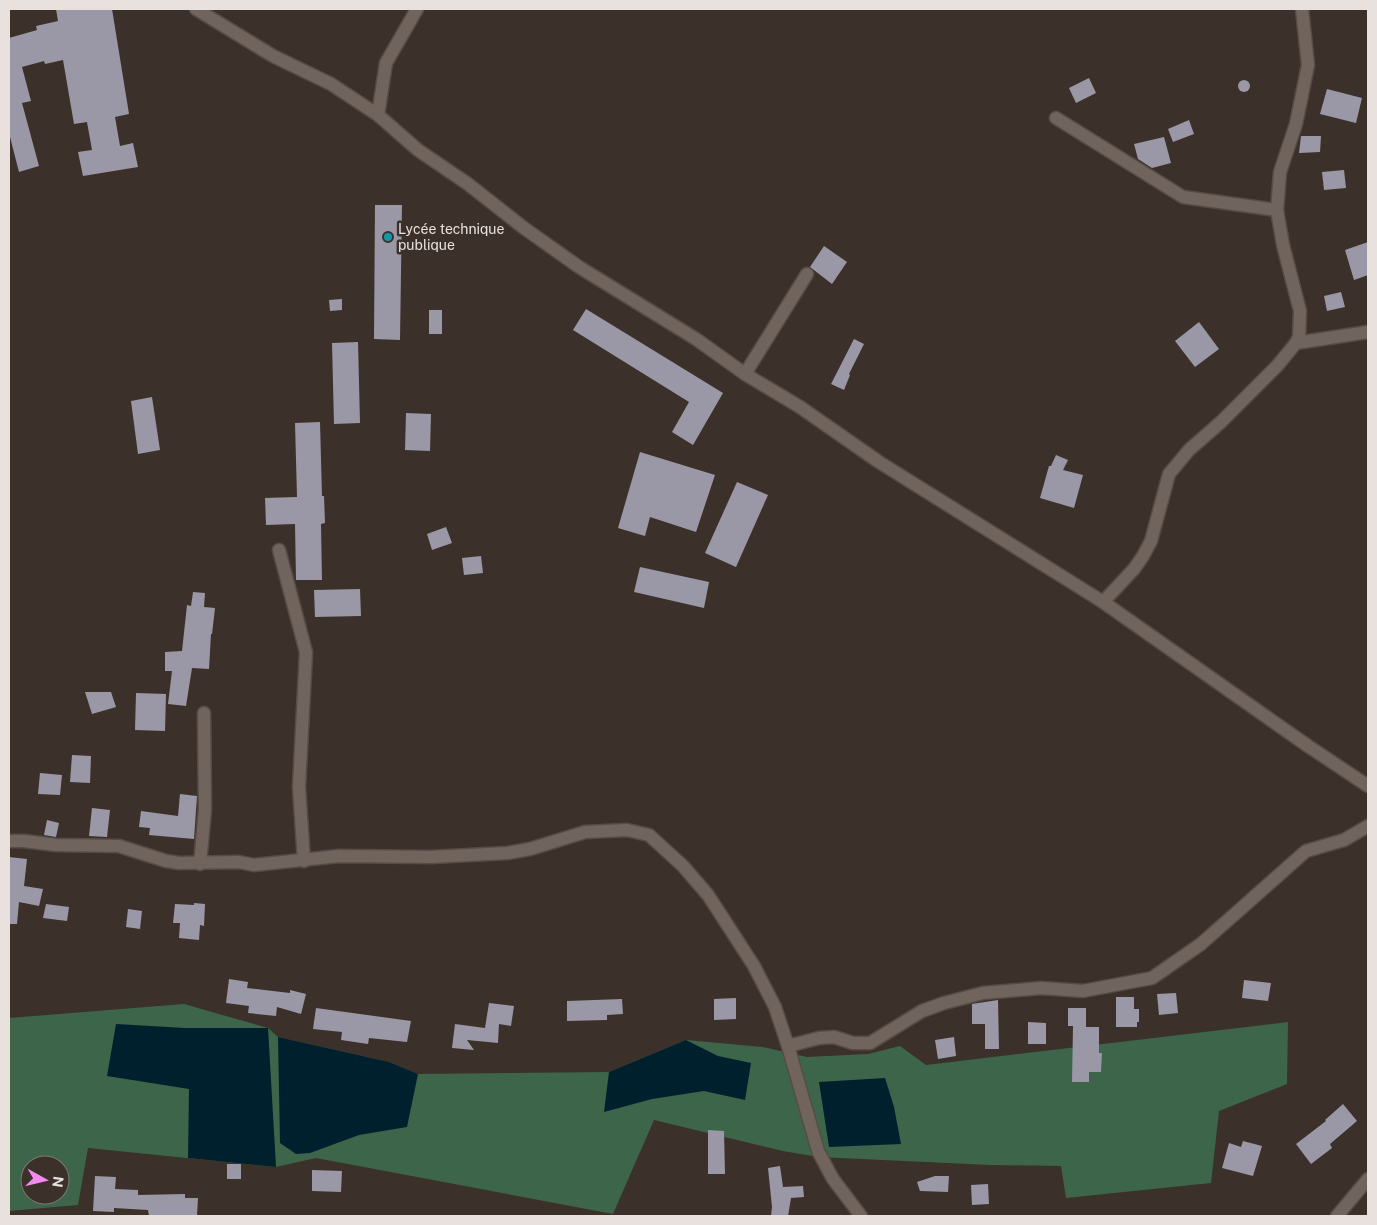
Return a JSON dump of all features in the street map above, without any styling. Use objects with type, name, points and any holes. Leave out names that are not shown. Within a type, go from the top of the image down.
[{"type":"street","points":[[196,9],[273,56],[331,84],[378,115],[418,150],[468,184],[524,228],[579,267],[696,339],[745,374],[800,407],[878,462],[1103,602],[1368,786]]},
{"type":"street","points":[[378,115],[386,63],[417,9]]},
{"type":"street","points":[[1103,602],[1134,569],[1143,556],[1151,540],[1167,480],[1175,466],[1189,450],[1253,391],[1296,343],[1300,330],[1300,311],[1285,254],[1277,210],[1280,172],[1296,124],[1308,65],[1302,9]]},
{"type":"street","points":[[1056,118],[1183,197],[1277,210]]},
{"type":"street","points":[[745,374],[807,274]]},
{"type":"street","points":[[1296,343],[1368,332]]},
{"type":"street","points":[[279,550],[306,652],[299,787],[304,861]]},
{"type":"street","points":[[200,864],[205,809],[204,713]]},
{"type":"street","points":[[788,1046],[819,1038],[834,1037],[853,1043],[870,1043],[922,1011],[983,993],[1042,988],[1083,991],[1152,978],[1201,944],[1306,851],[1344,840],[1368,826]]},
{"type":"street","points":[[9,841],[56,845],[119,846],[166,862],[200,864],[240,862],[254,864],[304,861],[339,856],[431,857],[507,853],[530,849],[585,832],[627,830],[649,835],[683,866],[708,895],[754,966],[775,1008],[788,1046],[818,1151],[832,1179],[861,1216]]},
{"type":"street","points":[[1337,1216],[1368,1178]]},
{"type":"green space","points":[[184,1004],[268,1028],[278,1037],[389,1062],[418,1074],[609,1072],[686,1040],[763,1047],[807,1057],[868,1054],[900,1046],[926,1065],[1288,1022],[1287,1084],[1219,1111],[1211,1183],[1066,1198],[1061,1166],[990,1165],[818,1157],[783,1151],[654,1120],[613,1214],[316,1158],[276,1167],[88,1148],[78,1205],[9,1211],[9,1018]]},
{"type":"water","points":[[116,1024],[185,1028],[268,1028],[276,1167],[188,1158],[189,1089],[107,1076]]},
{"type":"water","points":[[278,1037],[389,1062],[418,1074],[407,1127],[359,1135],[310,1153],[296,1154],[280,1143]]},
{"type":"water","points":[[686,1040],[718,1056],[751,1063],[745,1100],[704,1091],[652,1099],[604,1112],[609,1072]]},
{"type":"water","points":[[885,1078],[894,1107],[901,1144],[829,1147],[819,1082]]},
{"type":"building","points":[[56,9],[112,9],[129,114],[115,117],[120,146],[133,143],[138,167],[83,176],[78,152],[92,150],[87,122],[74,124],[63,60],[45,64],[44,61],[22,67],[31,101],[22,103],[39,166],[19,172],[9,133],[9,38],[37,30],[36,26],[58,21]]},
{"type":"building","points":[[1089,78],[1096,93],[1076,103],[1069,88]]},
{"type":"building","points":[[1242,80],[1246,80],[1250,86],[1246,92],[1242,92],[1238,88],[1238,84]]},
{"type":"building","points":[[1327,89],[1362,98],[1356,123],[1320,114]]},
{"type":"building","points":[[1189,120],[1194,134],[1173,142],[1168,129]]},
{"type":"building","points":[[1301,136],[1321,136],[1320,152],[1299,153]]},
{"type":"building","points":[[1164,137],[1171,163],[1152,168],[1138,159],[1134,144]]},
{"type":"building","points":[[1344,170],[1346,188],[1324,190],[1322,172]]},
{"type":"building","points":[[375,205],[402,205],[400,340],[374,339]]},
{"type":"building","points":[[1368,242],[1368,275],[1354,280],[1345,250]]},
{"type":"building","points":[[824,246],[847,262],[832,284],[810,267]]},
{"type":"building","points":[[1341,292],[1345,307],[1327,311],[1324,296]]},
{"type":"building","points":[[342,299],[342,310],[330,311],[329,300]]},
{"type":"building","points":[[586,309],[723,393],[693,445],[672,432],[689,402],[573,330]]},
{"type":"building","points":[[429,310],[442,310],[442,334],[429,334]]},
{"type":"building","points":[[1199,322],[1219,349],[1195,367],[1175,341]]},
{"type":"building","points":[[854,339],[864,344],[849,374],[844,390],[831,384]]},
{"type":"building","points":[[358,342],[360,423],[334,424],[332,343]]},
{"type":"building","points":[[152,397],[160,450],[138,454],[131,401]]},
{"type":"building","points":[[406,413],[431,414],[430,451],[405,450]]},
{"type":"building","points":[[320,422],[322,496],[324,496],[325,523],[321,524],[322,580],[296,580],[295,524],[266,525],[265,498],[297,497],[295,423]]},
{"type":"building","points":[[640,452],[715,475],[696,532],[650,517],[645,536],[618,528]]},
{"type":"building","points":[[1056,455],[1068,460],[1063,470],[1083,475],[1074,508],[1040,498],[1049,466],[1051,466]]},
{"type":"building","points":[[737,482],[768,495],[736,567],[705,553]]},
{"type":"building","points":[[446,527],[452,543],[432,550],[427,534]]},
{"type":"building","points":[[481,556],[483,573],[464,575],[462,558]]},
{"type":"building","points":[[640,567],[709,582],[704,608],[634,592]]},
{"type":"building","points":[[360,589],[361,616],[315,617],[314,590]]},
{"type":"building","points":[[193,592],[205,593],[204,607],[215,608],[209,669],[192,668],[186,706],[168,704],[172,671],[165,671],[165,652],[182,651],[187,605],[191,606]]},
{"type":"building","points":[[85,692],[111,692],[116,707],[92,714]]},
{"type":"building","points":[[136,693],[166,694],[165,731],[135,730]]},
{"type":"building","points":[[72,755],[91,756],[90,783],[70,782]]},
{"type":"building","points":[[40,773],[62,775],[60,795],[38,794]]},
{"type":"building","points":[[180,794],[197,796],[194,839],[149,835],[150,828],[139,827],[141,811],[178,816]]},
{"type":"building","points":[[92,808],[110,810],[107,837],[89,836]]},
{"type":"building","points":[[47,820],[59,823],[56,837],[44,835]]},
{"type":"building","points":[[9,857],[27,859],[24,886],[43,889],[39,906],[19,902],[17,924],[9,924]]},
{"type":"building","points":[[194,903],[205,904],[204,926],[200,925],[199,940],[179,938],[180,923],[173,923],[175,904],[194,905]]},
{"type":"building","points":[[46,904],[69,907],[67,921],[43,918]]},
{"type":"building","points":[[128,909],[142,911],[140,929],[126,927]]},
{"type":"building","points":[[229,979],[248,982],[247,988],[290,993],[290,990],[306,994],[301,1014],[277,1007],[276,1016],[248,1013],[249,1006],[226,1003]]},
{"type":"building","points":[[1244,980],[1271,983],[1268,1001],[1242,998]]},
{"type":"building","points":[[1176,993],[1178,1013],[1159,1015],[1157,994]]},
{"type":"building","points":[[1116,997],[1134,997],[1134,1009],[1139,1009],[1137,1027],[1116,1027]]},
{"type":"building","points":[[736,998],[736,1019],[714,1020],[714,999]]},
{"type":"building","points":[[622,999],[623,1014],[607,1015],[607,1020],[567,1021],[567,1001]]},
{"type":"building","points":[[998,1000],[999,1049],[985,1049],[985,1024],[972,1024],[972,1004]]},
{"type":"building","points":[[489,1003],[514,1006],[511,1026],[499,1024],[498,1043],[467,1040],[474,1050],[452,1048],[455,1024],[485,1028]]},
{"type":"building","points":[[316,1008],[411,1021],[407,1042],[369,1038],[368,1044],[341,1040],[342,1032],[313,1029]]},
{"type":"building","points":[[1068,1008],[1086,1008],[1086,1027],[1099,1027],[1099,1053],[1102,1053],[1101,1072],[1089,1072],[1089,1082],[1072,1082],[1073,1026],[1068,1026]]},
{"type":"building","points":[[1028,1022],[1046,1023],[1046,1044],[1028,1044]]},
{"type":"building","points":[[954,1037],[956,1056],[938,1059],[935,1040]]},
{"type":"building","points":[[1343,1104],[1357,1121],[1330,1144],[1332,1148],[1311,1164],[1296,1144],[1326,1121]]},
{"type":"building","points":[[708,1130],[724,1131],[725,1174],[708,1174]]},
{"type":"building","points":[[1243,1141],[1262,1146],[1253,1176],[1222,1168],[1229,1143],[1241,1147]]},
{"type":"building","points":[[227,1164],[241,1164],[241,1179],[227,1179]]},
{"type":"building","points":[[780,1166],[783,1187],[803,1186],[804,1197],[791,1198],[788,1216],[771,1216],[772,1207],[768,1168]]},
{"type":"building","points":[[312,1170],[342,1171],[341,1192],[312,1191]]},
{"type":"building","points":[[95,1176],[116,1177],[115,1189],[138,1190],[138,1195],[185,1194],[185,1198],[198,1198],[197,1216],[149,1216],[148,1210],[114,1208],[114,1212],[93,1211]]},
{"type":"building","points":[[935,1176],[949,1176],[948,1192],[920,1191],[917,1182]]},
{"type":"building","points":[[988,1184],[989,1204],[972,1205],[971,1185]]},
{"type":"place","name":"Lycée technique publique","points":[[388,237]]}]
